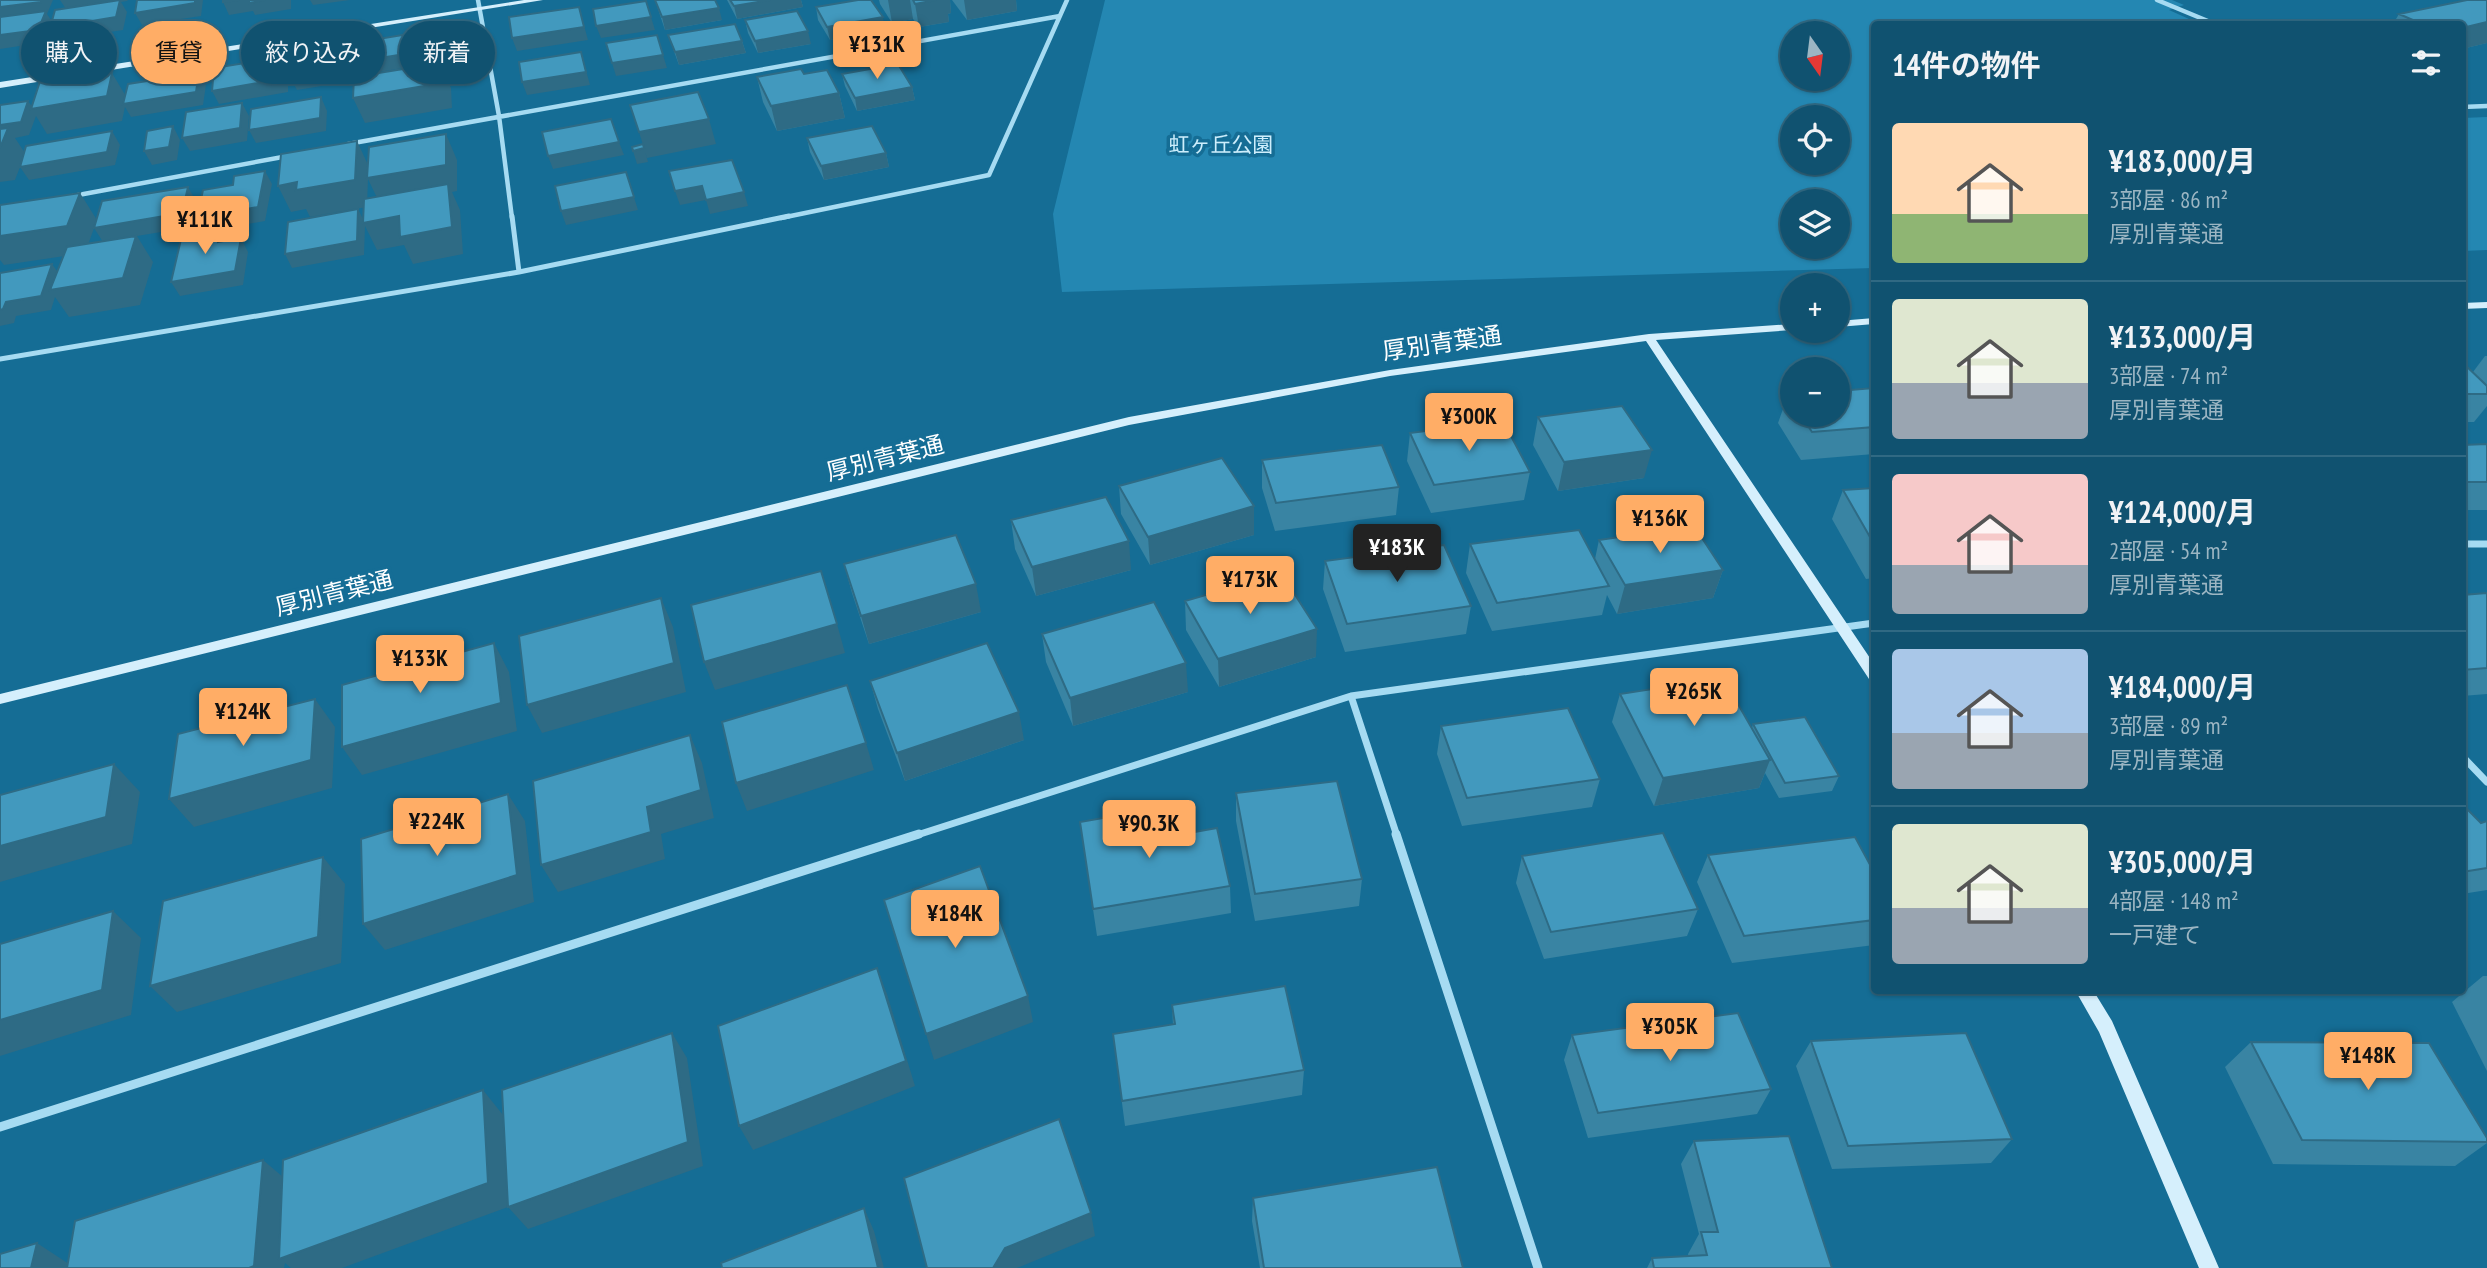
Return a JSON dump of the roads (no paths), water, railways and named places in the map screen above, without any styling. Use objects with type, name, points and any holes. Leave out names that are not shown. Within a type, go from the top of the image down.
[{"type":"street","points":[[0,85],[478,5],[539,0]]},
{"type":"street","points":[[0,359],[519,272],[989,175],[1068,0]]},
{"type":"street","points":[[2157,0],[2208,21]]},
{"type":"street","points":[[478,5],[499,116],[519,272]]},
{"type":"street","points":[[337,146],[1060,16]]},
{"type":"street","points":[[2466,107],[2487,106]]},
{"type":"street","points":[[67,197],[297,154]]},
{"type":"street","points":[[2466,306],[2487,306]]},
{"type":"street","points":[[1850,323],[1871,321]]},
{"type":"street","name":"厚別青葉通","points":[[0,699],[1129,421],[1390,373],[1649,337],[1780,328]]},
{"type":"street","points":[[1649,337],[1871,670]]},
{"type":"street","points":[[2466,544],[2487,544]]},
{"type":"street","points":[[0,1127],[1350,696],[1871,623]]},
{"type":"street","points":[[1350,696],[1538,1268]]},
{"type":"street","points":[[2466,760],[2487,782]]},
{"type":"street","points":[[2085,994],[2106,1027],[2210,1268]]},
{"type":"park label","name":"虹ヶ丘公園","points":[[1221,144]]}]
